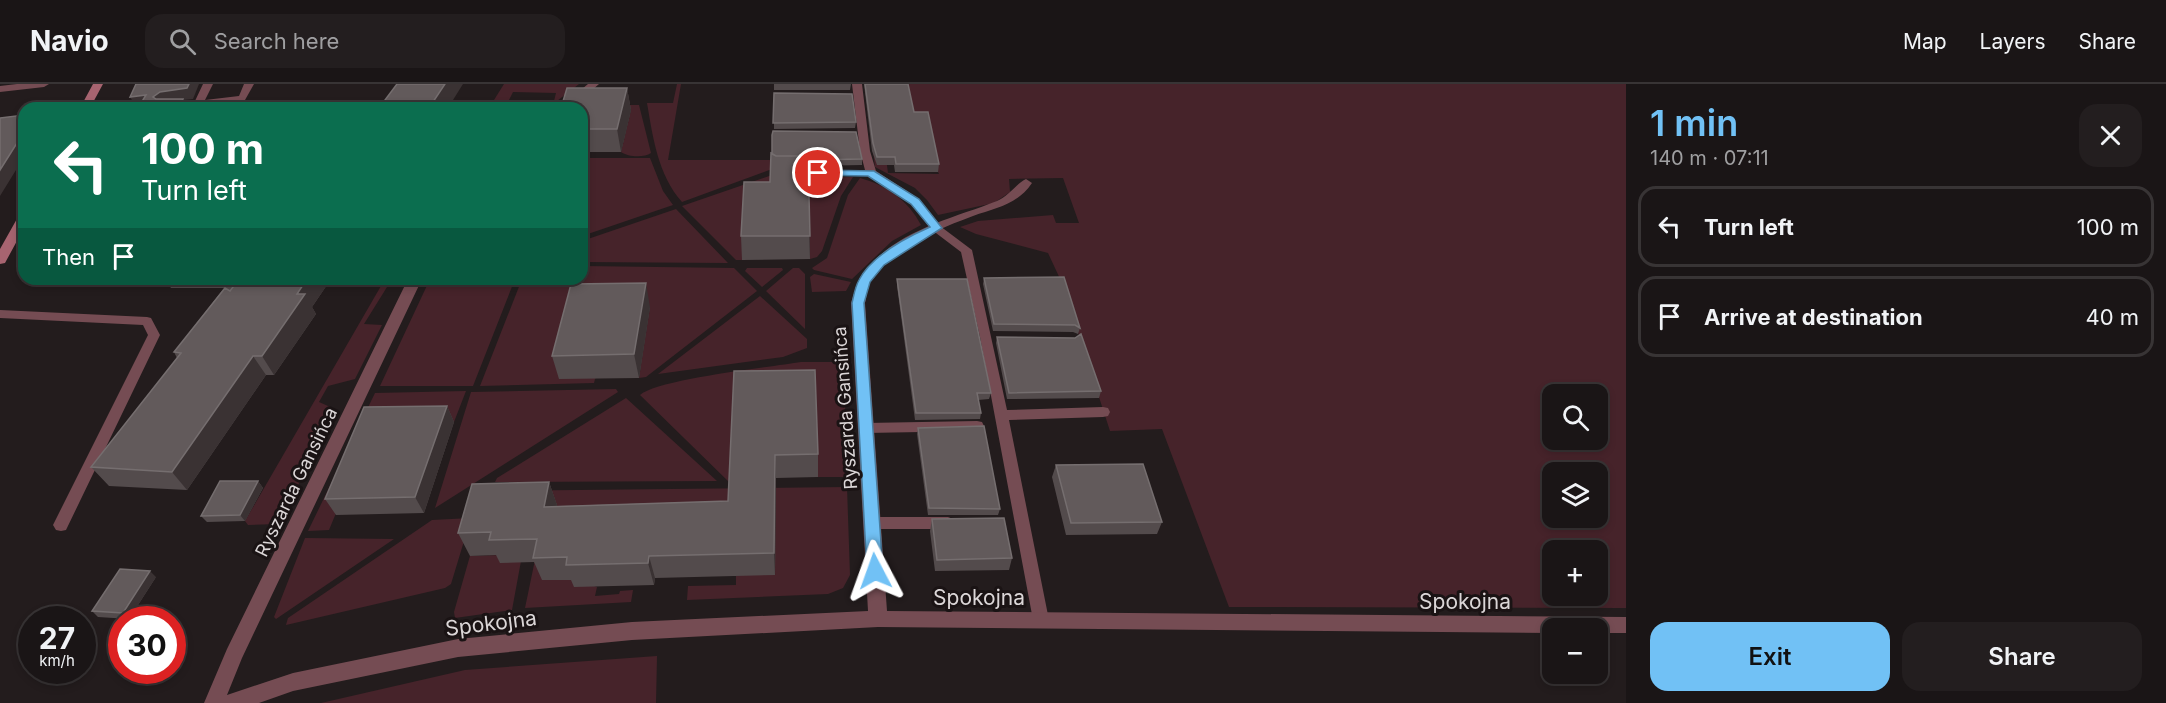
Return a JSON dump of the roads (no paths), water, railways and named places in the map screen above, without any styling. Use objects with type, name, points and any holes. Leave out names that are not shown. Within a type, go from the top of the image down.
[{"type":"main road","points":[[88,102],[98,84]]},
{"type":"main road","points":[[0,260],[18,228]]},
{"type":"street","points":[[0,89],[44,84]]},
{"type":"street","points":[[572,102],[594,84]]},
{"type":"street","name":"Ryszarda Gansińca","points":[[878,619],[858,303],[864,281],[880,262],[917,237],[969,213],[1012,199],[1022,191],[1026,183]]},
{"type":"street","name":"Ryszarda Gansińca","points":[[214,703],[234,655],[412,285]]},
{"type":"street","name":"Spokojna","points":[[231,703],[293,682],[458,648],[632,631],[878,619],[1626,625]]},
{"type":"lane","points":[[200,102],[208,84]]},
{"type":"lane","points":[[213,102],[242,98],[249,84]]},
{"type":"lane","points":[[846,95],[858,89],[857,133],[871,173]]},
{"type":"lane","points":[[777,174],[871,173],[915,201],[936,228],[966,250],[991,337],[1001,415],[1041,620]]},
{"type":"lane","points":[[0,314],[147,321],[153,330],[154,335],[61,525]]},
{"type":"lane","points":[[1001,415],[1103,412]]},
{"type":"lane","points":[[866,428],[977,426]]},
{"type":"lane","points":[[872,523],[963,523]]}]
